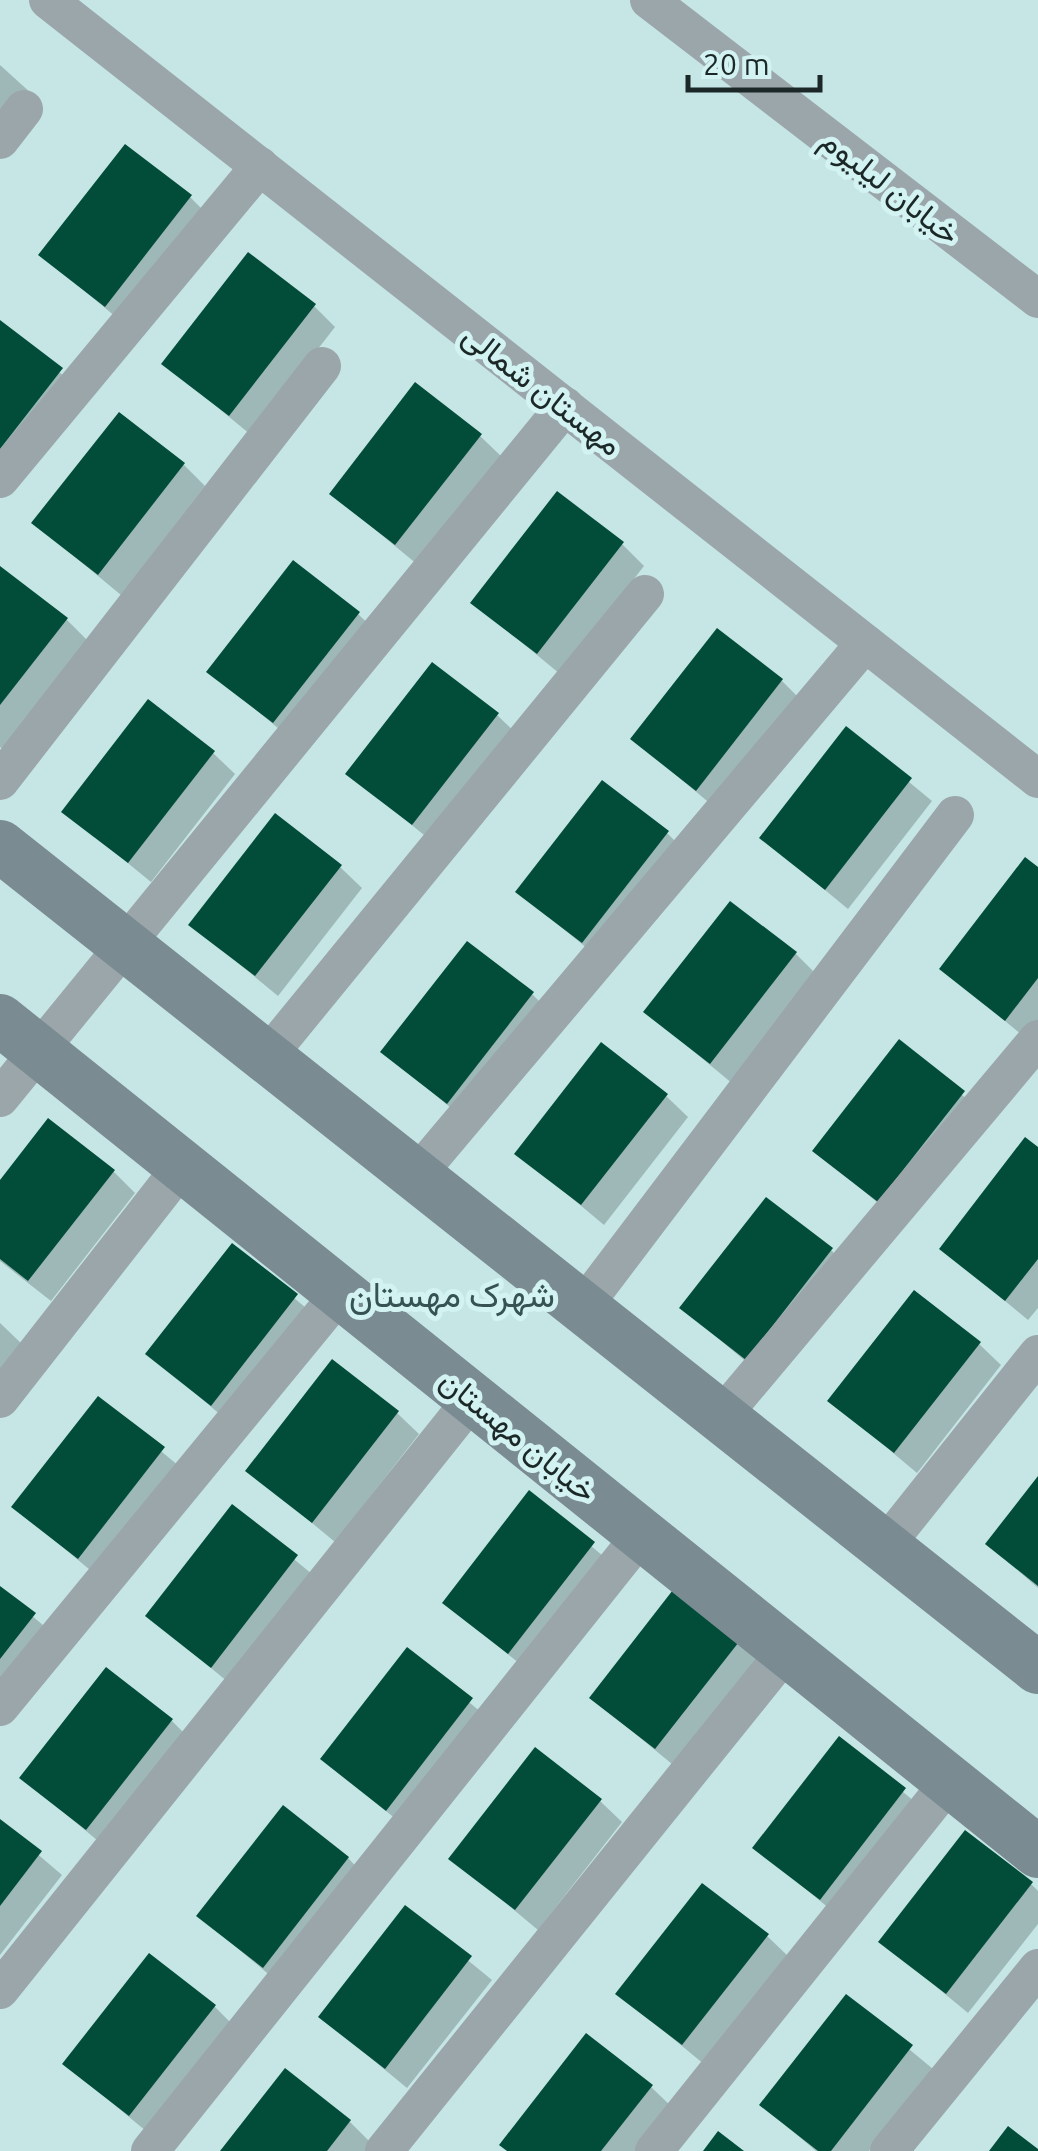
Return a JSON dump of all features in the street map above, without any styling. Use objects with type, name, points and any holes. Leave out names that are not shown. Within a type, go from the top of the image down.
[{"type":"street","name":"مهستان شمالی","points":[[48,0],[1038,780]]},
{"type":"street","name":"خیابان لیلیوم","points":[[649,0],[1038,300]]},
{"type":"street","points":[[0,140],[24,108]]},
{"type":"street","points":[[0,480],[260,166]]},
{"type":"street","points":[[0,780],[322,366]]},
{"type":"street","points":[[0,1098],[20,1035],[124,946],[565,406]]},
{"type":"street","points":[[265,1059],[644,594]]},
{"type":"street","points":[[415,1177],[865,643]]},
{"type":"street","points":[[582,1308],[955,815]]},
{"type":"street","points":[[0,846],[1038,1668]]},
{"type":"street","name":"خیابان مهستان","points":[[20,1035],[1038,1852]]},
{"type":"street","points":[[720,1418],[1038,1040]]},
{"type":"street","points":[[0,1399],[184,1165]]},
{"type":"street","points":[[0,1707],[340,1292]]},
{"type":"street","points":[[884,1546],[1038,1354]]},
{"type":"street","points":[[0,1990],[473,1398]]},
{"type":"street","points":[[150,2151],[642,1534]]},
{"type":"street","points":[[384,2151],[787,1650]]},
{"type":"street","points":[[654,2151],[950,1782]]},
{"type":"street","points":[[889,2151],[1038,1968]]},
{"type":"building","points":[[125,144],[192,195],[105,307],[38,255]]},
{"type":"building","points":[[248,252],[316,304],[229,416],[161,364]]},
{"type":"building","points":[[0,320],[63,368],[0,449]]},
{"type":"building","points":[[415,382],[482,434],[395,545],[329,494]]},
{"type":"building","points":[[119,412],[185,463],[98,575],[31,523]]},
{"type":"building","points":[[557,491],[624,542],[537,654],[470,603]]},
{"type":"building","points":[[293,560],[360,612],[273,723],[206,672]]},
{"type":"building","points":[[0,566],[68,618],[0,705]]},
{"type":"building","points":[[717,628],[783,679],[696,791],[630,739]]},
{"type":"building","points":[[432,662],[499,713],[412,825],[345,774]]},
{"type":"building","points":[[148,699],[215,751],[128,863],[61,812]]},
{"type":"building","points":[[846,726],[912,778],[825,890],[759,838]]},
{"type":"building","points":[[602,780],[669,831],[582,943],[515,892]]},
{"type":"building","points":[[275,813],[342,865],[255,976],[188,925]]},
{"type":"building","points":[[1025,857],[1038,867],[1038,978],[1005,1021],[939,969]]},
{"type":"building","points":[[730,901],[797,952],[710,1064],[643,1012]]},
{"type":"building","points":[[467,941],[534,992],[447,1104],[380,1052]]},
{"type":"building","points":[[899,1039],[965,1091],[878,1202],[812,1151]]},
{"type":"building","points":[[601,1042],[668,1094],[581,1205],[514,1154]]},
{"type":"building","points":[[48,1118],[115,1170],[28,1281],[0,1259],[0,1180]]},
{"type":"building","points":[[1025,1137],[1038,1147],[1038,1259],[1005,1301],[939,1249]]},
{"type":"building","points":[[766,1197],[833,1248],[746,1360],[679,1308]]},
{"type":"building","points":[[232,1243],[298,1294],[211,1406],[145,1354]]},
{"type":"building","points":[[914,1290],[981,1342],[894,1453],[827,1401]]},
{"type":"building","points":[[332,1359],[399,1411],[312,1523],[245,1471]]},
{"type":"building","points":[[98,1396],[165,1447],[78,1559],[11,1507]]},
{"type":"building","points":[[1038,1476],[1038,1586],[985,1544]]},
{"type":"building","points":[[529,1490],[595,1542],[508,1654],[442,1603]]},
{"type":"building","points":[[232,1504],[298,1555],[211,1668],[145,1616]]},
{"type":"building","points":[[0,1586],[36,1613],[0,1659]]},
{"type":"building","points":[[676,1586],[742,1638],[655,1749],[589,1698]]},
{"type":"building","points":[[407,1647],[473,1698],[386,1811],[320,1759]]},
{"type":"building","points":[[106,1667],[173,1719],[86,1830],[19,1778]]},
{"type":"building","points":[[839,1736],[906,1788],[820,1900],[752,1848]]},
{"type":"building","points":[[535,1747],[602,1799],[515,1910],[448,1859]]},
{"type":"building","points":[[283,1805],[349,1857],[263,1968],[196,1916]]},
{"type":"building","points":[[0,1819],[42,1851],[0,1906]]},
{"type":"building","points":[[965,1830],[1033,1882],[946,1994],[878,1942]]},
{"type":"building","points":[[702,1883],[769,1934],[682,2045],[615,1994]]},
{"type":"building","points":[[405,1905],[472,1956],[385,2069],[318,2017]]},
{"type":"building","points":[[149,1953],[216,2005],[129,2116],[62,2064]]},
{"type":"building","points":[[846,1994],[913,2045],[831,2151],[818,2151],[759,2105]]},
{"type":"building","points":[[586,2033],[653,2085],[601,2151],[507,2151],[499,2145]]},
{"type":"building","points":[[285,2068],[351,2120],[327,2151],[220,2151]]},
{"type":"building","points":[[1008,2126],[1038,2149],[1038,2151],[989,2151]]},
{"type":"building","points":[[718,2131],[744,2151],[703,2151]]},
{"type":"district","name":"شهرک مهستان","points":[[452,1294]]}]
